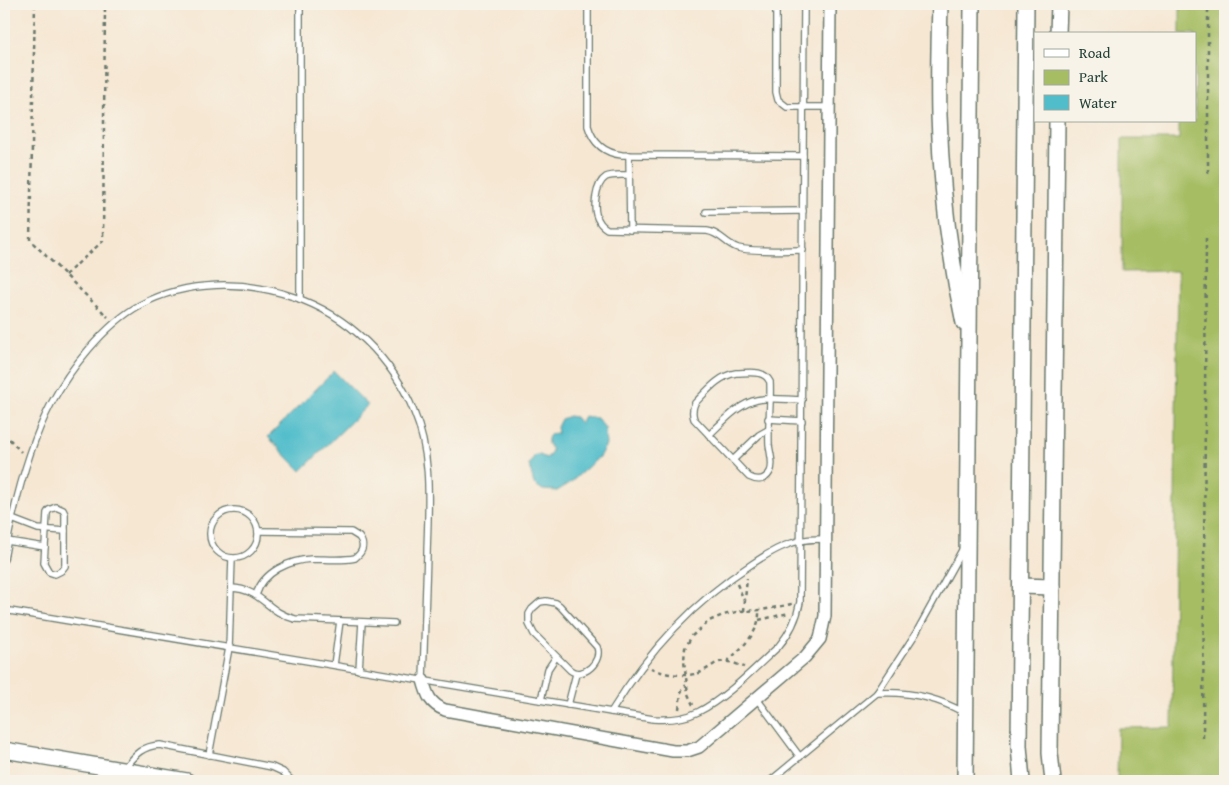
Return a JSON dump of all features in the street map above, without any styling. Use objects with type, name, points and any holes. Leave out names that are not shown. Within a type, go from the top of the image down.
[{"type":"main road","points":[[940,4],[939,114],[946,210],[953,268],[970,353]]},
{"type":"main road","points":[[965,781],[972,4]]},
{"type":"main road","points":[[1022,781],[1019,746],[1026,4]]},
{"type":"main road","points":[[1058,32],[1059,4]]},
{"type":"main road","points":[[1053,781],[1050,764],[1057,122]]},
{"type":"main road","points":[[1021,586],[1052,587]]},
{"type":"main road","points":[[4,750],[187,781]]},
{"type":"street","points":[[423,680],[427,696],[431,702],[445,710],[673,751],[687,751],[699,747],[757,699],[805,658],[820,639],[825,616],[830,4]]},
{"type":"lane","points":[[300,4],[300,299]]},
{"type":"lane","points":[[588,4],[588,126],[594,138],[603,148],[615,154],[629,155],[803,156]]},
{"type":"lane","points":[[776,4],[776,96],[783,105],[829,107]]},
{"type":"lane","points":[[4,610],[653,719],[678,718],[699,712],[727,692],[785,639],[795,621],[800,602],[804,4]]},
{"type":"lane","points":[[629,155],[630,230]]},
{"type":"lane","points":[[629,175],[609,176],[600,182],[596,193],[596,212],[599,222],[607,229],[707,231],[717,233],[738,248],[803,250]]},
{"type":"lane","points":[[706,212],[803,211]]},
{"type":"lane","points":[[4,559],[12,519],[42,423],[61,386],[86,353],[115,324],[140,305],[174,292],[228,285],[274,291],[300,299],[333,315],[355,331],[375,350],[407,395],[420,429],[428,466],[423,680]]},
{"type":"lane","points":[[736,372],[765,375],[770,382],[768,419],[771,467],[765,478],[757,480],[753,479],[733,460],[692,416],[693,407],[715,383],[725,376],[736,372]]},
{"type":"lane","points":[[709,435],[741,407],[751,402],[769,399],[802,400]]},
{"type":"lane","points":[[768,419],[802,420]]},
{"type":"lane","points":[[733,460],[759,435],[768,430]]},
{"type":"lane","points":[[56,507],[63,510],[65,514],[65,531],[65,566],[58,573],[49,572],[45,566],[45,547],[47,513],[49,510],[56,507]]},
{"type":"lane","points":[[228,510],[241,511],[252,519],[258,532],[258,538],[251,551],[239,558],[220,554],[211,543],[210,529],[216,517],[228,510]]},
{"type":"lane","points":[[12,519],[30,527],[65,531]]},
{"type":"lane","points":[[256,594],[266,576],[278,569],[309,559],[355,558],[362,550],[363,545],[359,536],[351,532],[258,532]]},
{"type":"lane","points":[[611,712],[643,664],[686,617],[734,576],[779,548],[801,540],[826,538]]},
{"type":"lane","points":[[770,781],[877,693],[921,625],[968,538]]},
{"type":"lane","points":[[7,542],[45,547]]},
{"type":"lane","points":[[209,755],[229,648],[232,558]]},
{"type":"lane","points":[[231,588],[240,588],[256,594],[272,609],[287,617],[304,620],[394,623]]},
{"type":"lane","points":[[551,601],[560,606],[599,649],[597,660],[584,673],[576,674],[534,634],[529,624],[529,614],[540,602],[551,601]]},
{"type":"lane","points":[[334,665],[340,621]]},
{"type":"lane","points":[[359,670],[362,622]]},
{"type":"lane","points":[[540,700],[547,674],[556,656]]},
{"type":"lane","points":[[568,705],[576,674]]},
{"type":"lane","points":[[877,693],[903,693],[923,696],[942,702],[966,714]]},
{"type":"lane","points":[[757,699],[800,757]]},
{"type":"lane","points":[[122,770],[134,755],[153,745],[167,746],[278,769],[292,781]]},
{"type":"path","points":[[35,4],[30,240],[115,324]]},
{"type":"path","points":[[65,275],[103,241],[106,4]]},
{"type":"path","points":[[1208,4],[1208,173]]},
{"type":"path","points":[[1203,738],[1206,235]]},
{"type":"path","points":[[1225,301],[1225,339]]},
{"type":"path","points":[[4,433],[29,462]]},
{"type":"path","points":[[1225,468],[1223,492],[1225,503]]},
{"type":"path","points":[[744,611],[748,567]]},
{"type":"path","points":[[734,576],[745,601]]},
{"type":"path","points":[[699,712],[690,702],[684,654],[692,636],[716,618],[732,613],[800,602]]},
{"type":"path","points":[[727,662],[744,645],[757,627],[759,610]]},
{"type":"path","points":[[759,620],[798,612]]},
{"type":"path","points":[[1225,656],[1225,682]]},
{"type":"path","points":[[643,664],[663,672],[687,674],[698,673],[714,664],[727,662],[752,670]]},
{"type":"path","points":[[678,718],[680,695],[683,687],[687,684]]},
{"type":"green space","points":[[1180,4],[1225,4],[1225,781],[1117,781],[1118,728],[1172,727],[1178,271],[1122,272],[1122,139],[1179,139],[1179,122],[1196,122],[1196,32],[1180,32]]},
{"type":"water","points":[[334,371],[368,405],[301,471],[268,437]]},
{"type":"water","points":[[569,416],[575,417],[580,423],[584,416],[597,418],[605,428],[606,445],[599,457],[570,483],[557,491],[543,490],[534,484],[529,465],[535,455],[546,458],[550,455],[552,450],[548,444],[548,439],[551,434],[558,433],[557,427],[561,419]]}]
